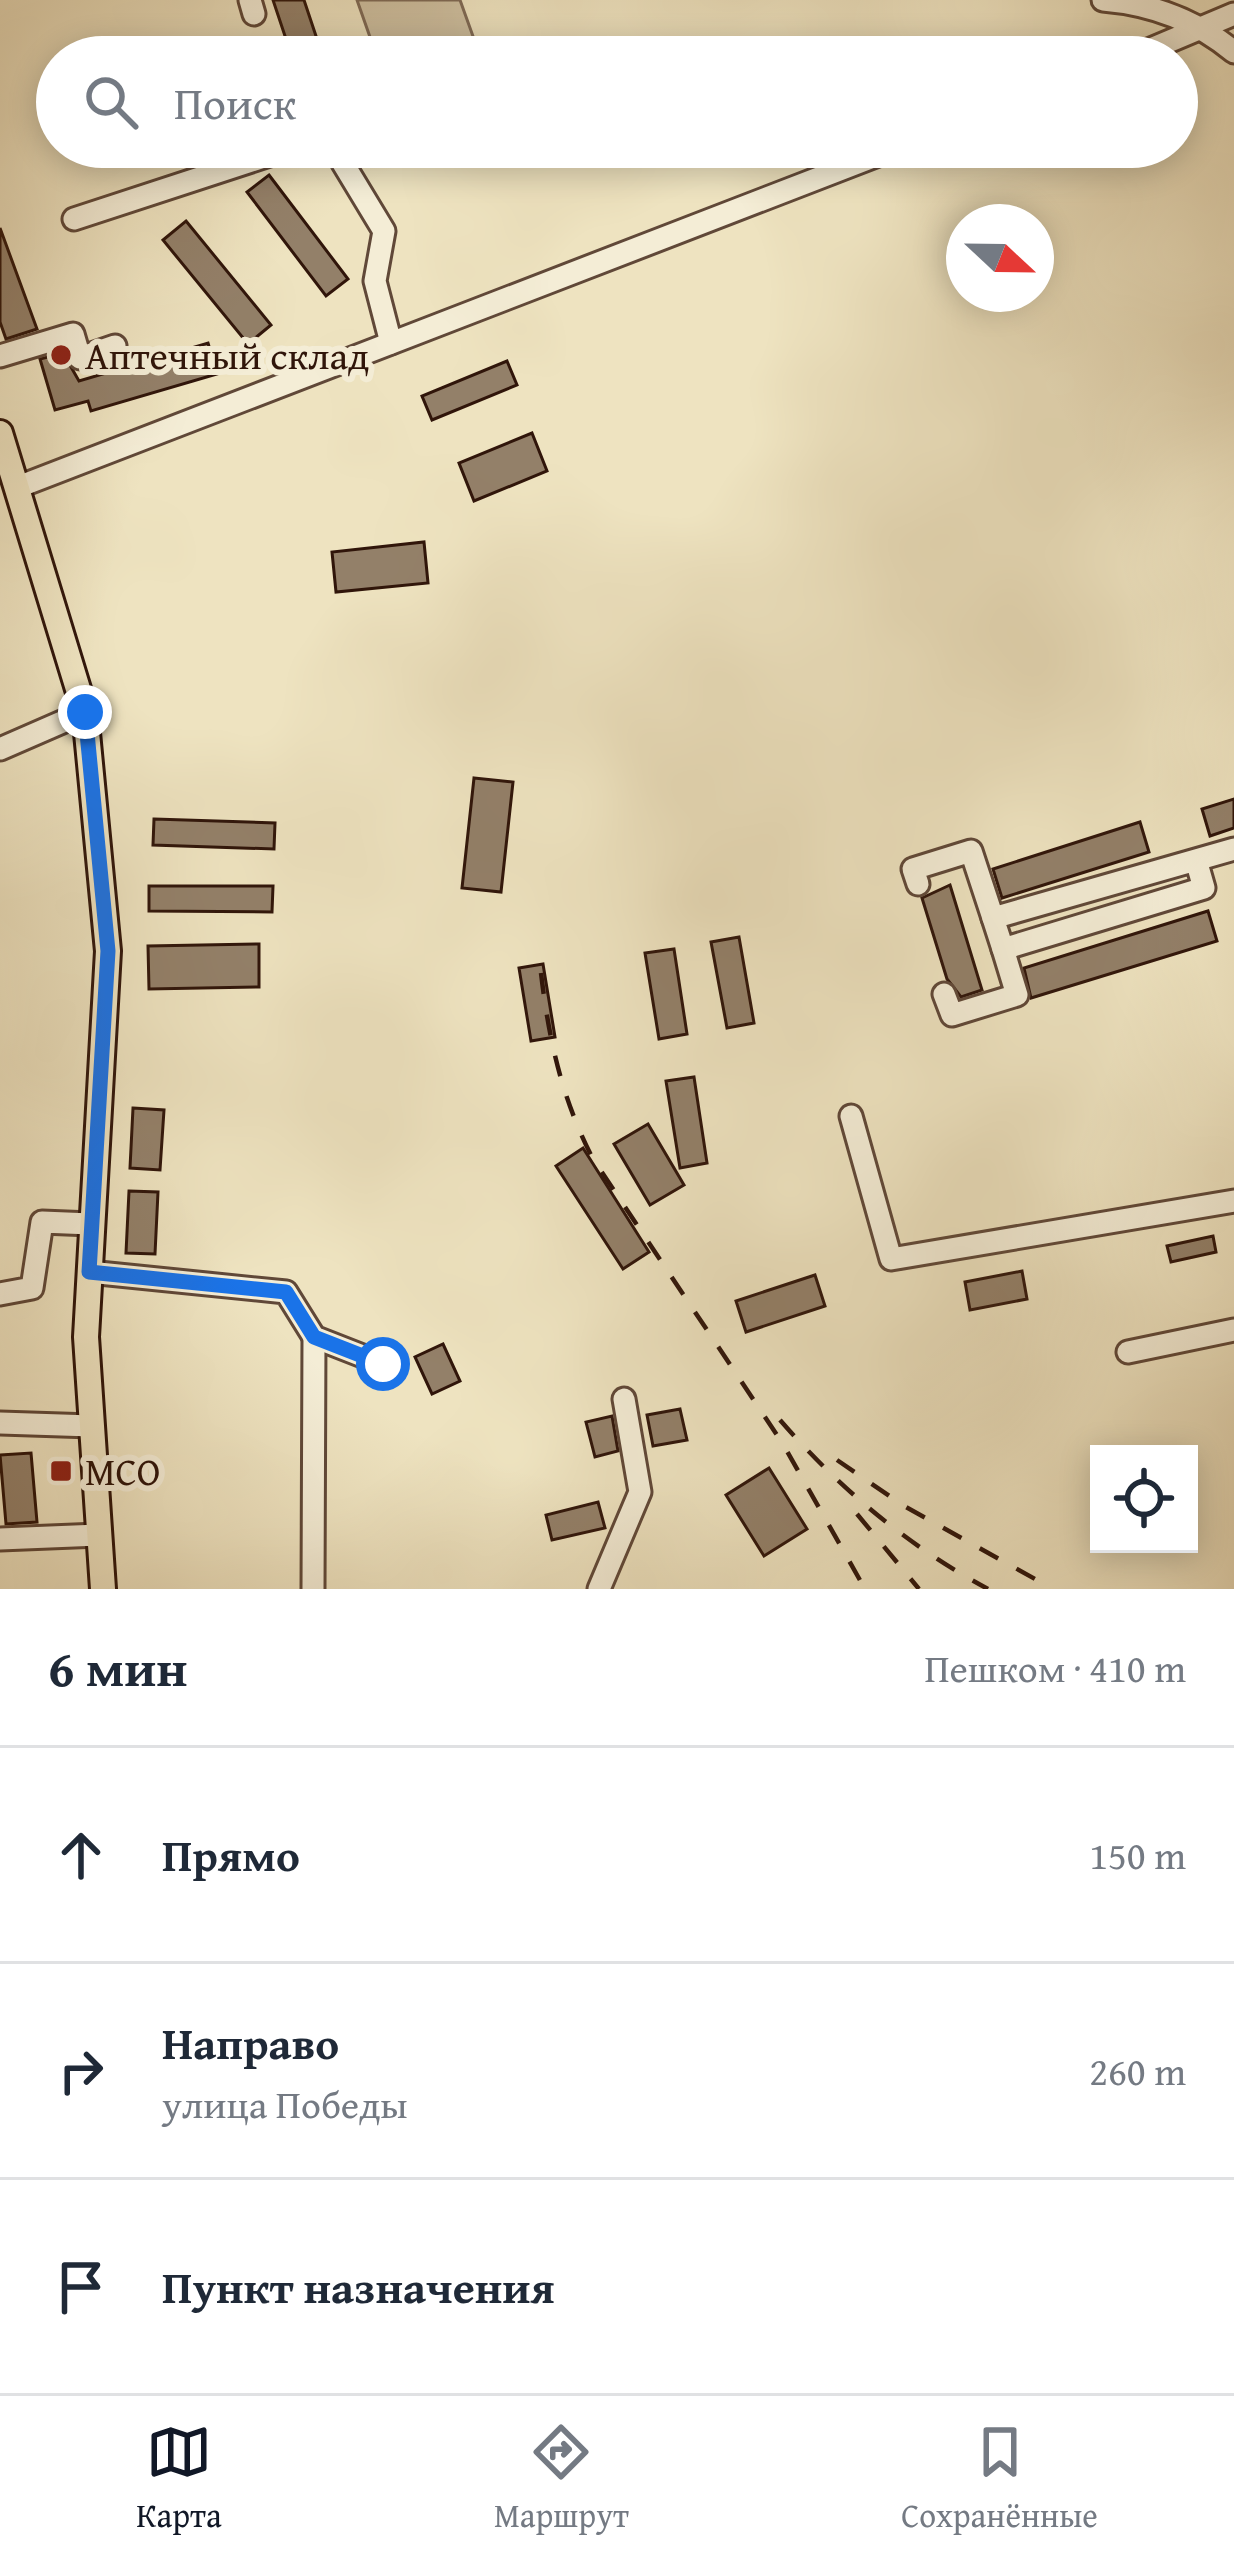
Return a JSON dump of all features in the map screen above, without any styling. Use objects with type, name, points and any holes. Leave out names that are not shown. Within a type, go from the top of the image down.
[{"type":"main road","points":[[0,434],[85,712],[108,951],[89,1272],[92,1426],[103,1589]]},
{"type":"street","points":[[1103,0],[1132,2],[1206,28],[1234,52]]},
{"type":"street","points":[[1186,36],[1234,14]]},
{"type":"street","points":[[74,220],[231,168]]},
{"type":"street","points":[[346,168],[384,231],[375,280],[392,343]]},
{"type":"street","points":[[10,479],[392,343],[845,168]]},
{"type":"street","points":[[0,356],[73,334],[80,358],[115,346]]},
{"type":"street","points":[[0,748],[85,712]]},
{"type":"street","points":[[994,918],[1234,849]]},
{"type":"street","points":[[917,884],[913,869],[971,851],[1017,995],[952,1015],[944,994]]},
{"type":"street","points":[[1003,949],[1204,888],[1196,860]]},
{"type":"street","points":[[850,1116],[891,1259],[1234,1201]]},
{"type":"street","points":[[0,1294],[32,1288],[42,1222],[91,1224]]},
{"type":"street","points":[[89,1272],[286,1292],[314,1337],[313,1589]]},
{"type":"street","points":[[1128,1352],[1234,1330]]},
{"type":"street","points":[[314,1337],[383,1364]]},
{"type":"street","points":[[599,1589],[640,1492],[624,1399]]},
{"type":"street","points":[[0,1423],[92,1426]]},
{"type":"street","points":[[0,1539],[99,1535]]},
{"type":"shaded area","points":[[357,0],[460,0],[473,36],[370,36]]},
{"type":"building","points":[[273,0],[304,0],[316,36],[285,36]]},
{"type":"building","points":[[269,175],[348,279],[326,296],[247,192]]},
{"type":"building","points":[[186,221],[271,325],[248,344],[163,240]]},
{"type":"building","points":[[0,228],[37,329],[6,339],[0,322]]},
{"type":"building","points":[[208,343],[217,374],[91,411],[88,401],[55,410],[40,359],[63,353],[79,381]]},
{"type":"building","points":[[507,361],[517,385],[432,420],[422,396]]},
{"type":"building","points":[[532,433],[547,471],[474,501],[459,463]]},
{"type":"building","points":[[424,542],[428,583],[336,592],[332,552]]},
{"type":"building","points":[[474,778],[513,782],[501,892],[462,888]]},
{"type":"building","points":[[1234,799],[1234,828],[1210,836],[1202,809]]},
{"type":"building","points":[[154,819],[275,823],[274,849],[153,845]]},
{"type":"building","points":[[1140,822],[1149,852],[1002,898],[993,869]]},
{"type":"building","points":[[950,885],[982,990],[961,997],[947,979],[922,898]]},
{"type":"building","points":[[149,886],[273,886],[272,912],[149,911]]},
{"type":"building","points":[[1208,911],[1217,941],[1031,998],[1024,968]]},
{"type":"building","points":[[739,937],[754,1023],[727,1028],[711,942]]},
{"type":"building","points":[[259,944],[259,987],[149,989],[148,946]]},
{"type":"building","points":[[674,949],[687,1034],[659,1039],[645,953]]},
{"type":"building","points":[[543,964],[555,1037],[531,1041],[519,968]]},
{"type":"building","points":[[694,1077],[707,1163],[680,1168],[666,1081]]},
{"type":"building","points":[[133,1108],[164,1110],[160,1170],[130,1168]]},
{"type":"building","points":[[648,1124],[684,1185],[650,1205],[614,1144]]},
{"type":"building","points":[[583,1148],[649,1252],[623,1269],[556,1166]]},
{"type":"building","points":[[129,1191],[158,1192],[155,1254],[126,1253]]},
{"type":"building","points":[[1213,1236],[1216,1252],[1171,1262],[1167,1246]]},
{"type":"building","points":[[1022,1271],[1027,1299],[970,1310],[965,1282]]},
{"type":"building","points":[[815,1275],[825,1306],[746,1332],[736,1301]]},
{"type":"building","points":[[443,1344],[460,1381],[432,1394],[415,1357]]},
{"type":"building","points":[[680,1409],[687,1440],[653,1446],[647,1415]]},
{"type":"building","points":[[612,1416],[618,1451],[595,1457],[586,1422]]},
{"type":"building","points":[[31,1453],[37,1522],[6,1524],[0,1455]]},
{"type":"building","points":[[769,1468],[807,1529],[764,1556],[726,1495]]},
{"type":"building","points":[[598,1502],[605,1528],[552,1540],[546,1515]]},
{"type":"railway","points":[[541,973],[558,1069],[593,1159],[783,1444],[865,1589]]},
{"type":"railway","points":[[780,1420],[876,1514],[988,1589]]},
{"type":"railway","points":[[837,1460],[904,1506],[1053,1589]]},
{"type":"railway","points":[[857,1514],[919,1589]]},
{"type":"place","name":"Аптечный склад","points":[[61,355]]},
{"type":"place","name":"МСО","points":[[61,1471]]},
{"type":"route","points":[[85,712],[108,951],[89,1272],[286,1292],[314,1337],[383,1364]]}]
